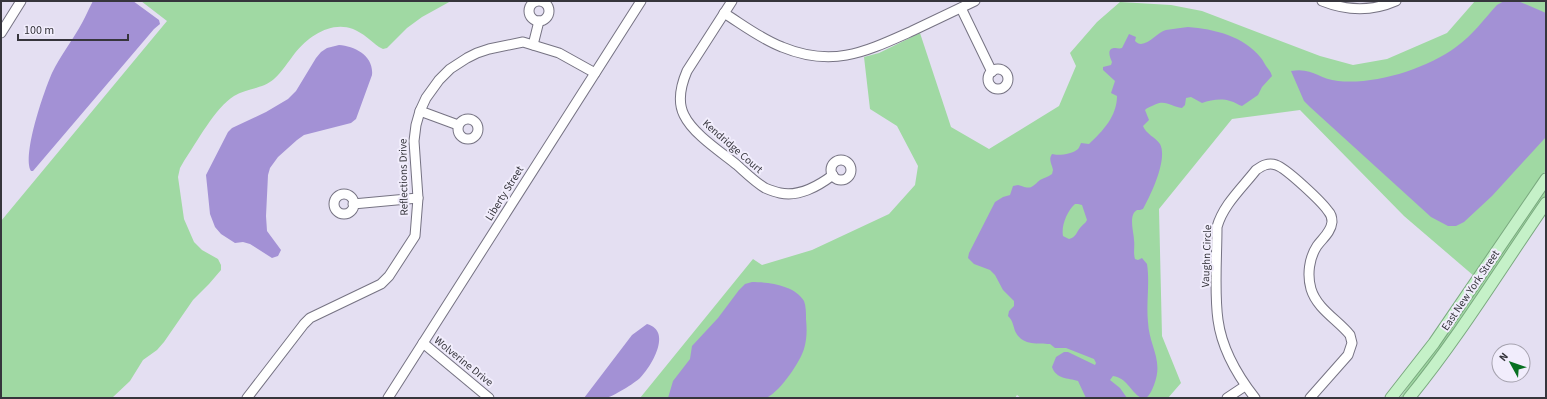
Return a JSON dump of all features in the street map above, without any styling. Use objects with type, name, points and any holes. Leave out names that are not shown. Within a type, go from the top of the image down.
[{"type":"main road","name":"East New York Street","points":[[1390,398],[1434,342],[1546,179]]},
{"type":"main road","name":"East New York Street","points":[[1409,398],[1457,334],[1546,203]]},
{"type":"street","points":[[1,33],[21,1]]},
{"type":"street","name":"Liberty Street","points":[[388,398],[641,1]]},
{"type":"street","name":"Kendridge Court","points":[[732,1],[684,79],[680,102],[684,115],[698,133],[759,184],[778,193],[799,193],[818,186],[833,175]]},
{"type":"street","points":[[724,13],[765,39],[781,47],[812,56],[838,57],[868,50],[975,1]]},
{"type":"street","points":[[1322,1],[1344,8],[1368,9],[1396,1]]},
{"type":"street","points":[[961,8],[992,72]]},
{"type":"street","points":[[533,45],[539,21]]},
{"type":"street","name":"Reflections Drive","points":[[247,398],[290,340],[310,318],[377,287],[385,280],[415,236],[418,198],[414,141],[420,111],[426,98],[439,80],[467,58],[489,49],[523,42],[559,53],[594,73]]},
{"type":"street","points":[[420,111],[458,125]]},
{"type":"street","name":"Vaughn Circle","points":[[1255,398],[1245,386],[1232,363],[1224,344],[1218,322],[1217,227],[1224,209],[1256,170],[1271,164],[1277,165],[1285,170],[1323,204],[1332,218],[1329,230],[1317,246],[1312,257],[1309,268],[1309,279],[1314,297],[1319,304],[1350,335],[1351,350],[1310,398]]},
{"type":"street","points":[[353,204],[418,198]]},
{"type":"street","name":"Wolverine Drive","points":[[423,344],[489,398]]},
{"type":"street","points":[[1227,398],[1245,386]]},
{"type":"green space","points":[[141,1],[451,1],[422,17],[407,28],[387,48],[383,49],[353,29],[337,27],[321,32],[307,41],[295,53],[274,79],[265,85],[244,91],[234,96],[227,101],[213,117],[184,161],[180,168],[178,177],[184,219],[194,242],[202,250],[218,259],[221,265],[221,270],[193,300],[164,342],[157,350],[143,360],[130,381],[112,398],[1,398],[1,221],[167,21]]},
{"type":"green space","points":[[1475,1],[1546,1],[1546,170],[1474,276],[1404,216],[1300,110],[1232,119],[1159,209],[1162,336],[1181,383],[1168,398],[1021,398],[1017,395],[1015,398],[640,398],[753,259],[762,265],[812,250],[889,214],[915,185],[918,166],[897,126],[870,109],[864,57],[879,53],[920,33],[951,127],[989,149],[1059,106],[1076,66],[1070,53],[1097,22],[1120,2],[1171,5],[1202,11],[1320,56],[1353,65],[1387,59],[1447,33]]},
{"type":"green space","points":[[1546,188],[1546,195],[1459,324],[1403,398],[1400,398]]},
{"type":"shaded area","points":[[93,1],[133,1],[159,20],[160,24],[154,29],[33,171],[31,171],[29,151],[35,123],[44,94],[55,67]]},
{"type":"shaded area","points":[[1504,1],[1518,1],[1546,13],[1546,137],[1492,196],[1464,222],[1456,226],[1448,226],[1431,217],[1310,107],[1304,101],[1291,71],[1305,71],[1331,80],[1352,82],[1384,78],[1400,74],[1444,55],[1462,43],[1473,33],[1497,5]]},
{"type":"shaded area","points":[[1188,27],[1218,32],[1246,44],[1254,50],[1272,76],[1262,87],[1258,95],[1242,106],[1232,101],[1223,100],[1212,100],[1202,103],[1191,97],[1186,98],[1185,105],[1182,108],[1165,103],[1158,103],[1145,110],[1149,120],[1143,126],[1146,131],[1160,144],[1162,159],[1158,177],[1150,195],[1143,209],[1134,212],[1132,224],[1135,259],[1138,260],[1142,258],[1147,264],[1148,322],[1157,360],[1157,376],[1152,391],[1146,398],[1141,398],[1122,379],[1113,376],[1110,380],[1120,388],[1127,398],[1086,398],[1078,381],[1059,376],[1052,367],[1056,357],[1064,352],[1068,352],[1095,365],[1096,363],[1094,359],[1066,348],[1055,348],[1050,344],[1031,343],[1018,336],[1012,321],[1008,316],[1009,311],[1014,306],[1014,301],[1003,290],[995,275],[990,270],[974,264],[968,258],[969,253],[995,202],[1010,195],[1013,186],[1018,185],[1030,187],[1052,174],[1053,170],[1050,160],[1052,154],[1058,155],[1069,153],[1076,151],[1081,143],[1089,144],[1108,123],[1115,110],[1117,96],[1111,93],[1115,81],[1103,70],[1103,67],[1111,65],[1112,62],[1109,54],[1110,50],[1112,48],[1122,48],[1129,34],[1136,37],[1135,41],[1142,44],[1162,31]],"holes":[[[1075,204],[1082,205],[1087,220],[1075,236],[1069,239],[1063,236],[1065,219]]]},
{"type":"shaded area","points":[[339,45],[351,47],[362,53],[367,57],[372,68],[372,75],[356,119],[351,123],[304,135],[278,157],[270,168],[268,175],[266,216],[267,231],[281,250],[278,256],[272,258],[250,244],[243,242],[235,243],[221,234],[215,227],[210,214],[206,175],[228,132],[232,128],[266,112],[288,99],[296,91],[321,52],[327,48]]},
{"type":"shaded area","points":[[752,282],[773,284],[788,288],[794,291],[804,301],[807,326],[805,345],[799,361],[789,375],[779,388],[766,398],[668,398],[673,381],[690,359],[692,346],[718,318],[739,290],[745,284]]},
{"type":"shaded area","points":[[647,324],[655,328],[659,341],[654,358],[645,373],[618,393],[609,397],[584,398],[632,335]]}]
